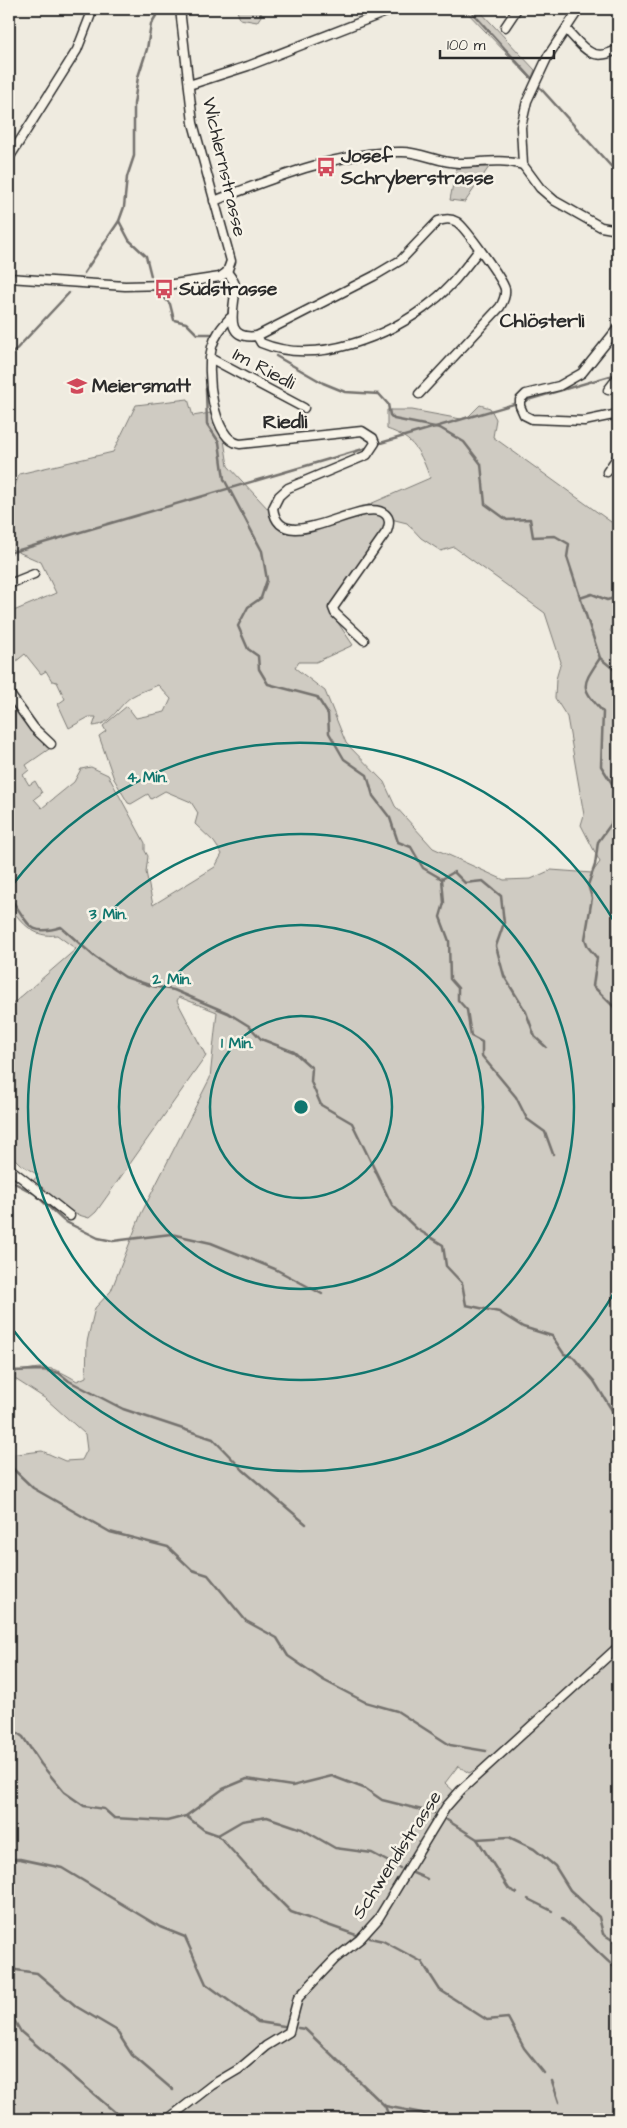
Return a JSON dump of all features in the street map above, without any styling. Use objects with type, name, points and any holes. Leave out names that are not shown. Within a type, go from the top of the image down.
[{"type":"street","points":[[9,158],[77,50],[93,9]]},
{"type":"street","name":"Wichlernstrasse","points":[[180,9],[193,123],[231,261],[227,272],[235,284],[230,318]]},
{"type":"street","points":[[189,85],[248,66],[394,9]]},
{"type":"street","points":[[505,27],[517,9]]},
{"type":"street","points":[[579,9],[536,79],[521,127],[523,164],[540,188],[555,200],[601,227],[618,230]]},
{"type":"street","points":[[566,29],[584,48],[595,55],[611,53],[618,49]]},
{"type":"street","points":[[214,201],[297,170],[327,162],[384,153],[414,153],[458,163],[504,160],[523,164]]},
{"type":"street","points":[[364,640],[335,613],[333,608],[387,531],[390,524],[388,516],[381,511],[372,510],[334,521],[292,528],[284,526],[277,520],[273,508],[279,496],[288,488],[367,455],[374,443],[373,438],[362,432],[240,444],[230,441],[221,428],[210,387],[210,358],[216,335],[230,318],[239,332],[250,337],[257,336],[402,260],[438,221],[445,219],[458,222],[466,230],[502,281],[505,289],[504,302],[419,394]]},
{"type":"street","points":[[257,336],[262,342],[292,351],[344,345],[377,335],[409,318],[432,302],[450,285],[479,250]]},
{"type":"street","points":[[9,278],[137,286],[200,282],[220,277],[227,272]]},
{"type":"street","points":[[618,328],[582,372],[559,386],[526,394],[520,400],[520,406],[524,415],[532,419],[584,421],[618,414]]},
{"type":"street","name":"Im Riedli","points":[[210,358],[304,408]]},
{"type":"street","points":[[608,390],[618,377]]},
{"type":"street","points":[[607,472],[618,456]]},
{"type":"street","points":[[9,584],[34,574]]},
{"type":"street","points":[[9,693],[34,728],[51,744]]},
{"type":"street","points":[[9,1168],[70,1216]]},
{"type":"street","name":"Schwendistrasse","points":[[168,2119],[212,2085],[239,2069],[266,2046],[289,2032],[298,1998],[334,1959],[360,1939],[378,1919],[446,1807],[461,1790],[618,1647]]},
{"type":"shaded area","points":[[240,9],[256,9],[261,12],[261,16],[257,22],[240,19],[237,11]]},
{"type":"shaded area","points":[[464,9],[478,9],[535,70],[531,79]]},
{"type":"shaded area","points":[[489,167],[465,202],[450,200],[456,168]]},
{"type":"shaded area","points":[[188,399],[193,416],[210,413],[224,440],[228,466],[270,511],[277,526],[294,529],[312,529],[338,523],[368,512],[376,511],[384,515],[387,523],[386,529],[330,606],[332,614],[353,645],[316,662],[299,662],[295,668],[325,691],[346,743],[384,782],[395,806],[433,848],[504,880],[531,879],[551,870],[592,873],[600,862],[581,825],[584,815],[567,717],[555,698],[556,679],[561,662],[545,613],[454,547],[441,551],[421,538],[407,523],[391,519],[385,511],[380,509],[370,508],[354,511],[430,478],[415,447],[404,437],[387,429],[387,410],[412,410],[461,419],[469,416],[480,405],[490,408],[496,419],[493,437],[618,527],[618,615],[610,631],[618,637],[618,1640],[616,1641],[618,1644],[490,1762],[469,1773],[458,1766],[445,1783],[458,1795],[618,1649],[618,2119],[9,2119],[9,1455],[42,1451],[65,1461],[82,1460],[87,1450],[85,1434],[46,1399],[15,1379],[16,1372],[48,1368],[61,1372],[77,1381],[86,1377],[87,1342],[95,1308],[111,1291],[141,1214],[210,1078],[217,1012],[179,997],[177,1001],[206,1056],[96,1212],[89,1218],[72,1213],[33,1181],[38,1175],[20,1164],[9,1153],[9,1007],[76,949],[57,935],[41,934],[30,929],[9,907],[9,696],[36,733],[52,747],[26,765],[29,770],[23,775],[29,785],[35,781],[42,793],[34,799],[42,808],[74,782],[81,769],[91,767],[108,775],[145,843],[145,851],[148,856],[146,872],[153,905],[215,867],[222,854],[214,842],[195,824],[198,813],[191,802],[165,791],[151,799],[148,794],[131,804],[128,803],[114,779],[99,736],[106,731],[103,726],[127,706],[136,718],[165,712],[171,699],[158,685],[131,697],[110,719],[99,725],[93,726],[96,717],[89,717],[69,728],[58,704],[65,699],[57,682],[52,681],[46,671],[41,674],[25,654],[9,667],[9,613],[56,593],[41,562],[9,548],[9,468],[15,486],[19,474],[113,452],[136,405]]},
{"type":"waterway","points":[[84,273],[119,221],[124,207],[127,177],[134,156],[134,104],[138,77],[147,49],[151,24],[160,9]]},
{"type":"waterway","points":[[469,9],[618,174]]},
{"type":"waterway","points":[[119,221],[129,240],[146,256],[151,276]]},
{"type":"waterway","points":[[9,357],[69,293]]},
{"type":"waterway","points":[[161,294],[170,304],[174,320],[186,323],[197,334],[211,334]]},
{"type":"waterway","points":[[276,356],[323,383],[345,392],[379,394],[388,404],[390,415],[394,419],[440,428],[464,442],[481,464],[485,504],[507,520],[530,519],[533,537],[555,536],[569,544],[567,557],[600,658],[617,672],[618,676]]},
{"type":"waterway","points":[[377,444],[617,374]]},
{"type":"waterway","points":[[206,389],[207,424],[219,442],[224,479],[262,551],[267,580],[261,598],[248,607],[238,626],[248,649],[258,656],[259,669],[268,684],[317,697],[328,714],[329,733],[344,759],[367,775],[373,796],[390,818],[398,842],[411,847],[423,868],[442,879]]},
{"type":"waterway","points":[[9,553],[370,447]]},
{"type":"waterway","points":[[580,598],[592,594],[607,600],[618,597]]},
{"type":"waterway","points":[[600,658],[589,675],[586,686],[590,697],[603,712],[601,766],[618,793]]},
{"type":"waterway","points":[[618,796],[615,808],[618,810]]},
{"type":"waterway","points":[[615,808],[611,824],[598,842],[595,865],[588,885],[592,898],[585,939],[588,947],[597,958],[593,986],[618,1011]]},
{"type":"waterway","points":[[442,879],[454,872],[465,883],[483,881],[501,896],[504,923],[496,946],[504,976],[526,1012],[535,1037],[546,1047]]},
{"type":"waterway","points":[[442,879],[444,903],[440,917],[449,941],[450,979],[458,988],[458,1000],[467,1010],[471,1036],[482,1042],[482,1056],[516,1097],[527,1119],[545,1132],[553,1154]]},
{"type":"waterway","points":[[9,897],[29,925],[34,928],[49,930],[61,927],[95,957],[125,977],[152,986],[174,990],[228,1013],[249,1026],[261,1039],[294,1052],[312,1068],[311,1082],[321,1105],[352,1123],[392,1205],[417,1229],[443,1245],[446,1266],[462,1283],[466,1305],[499,1312],[523,1327],[552,1336],[564,1354],[573,1357],[594,1381],[618,1420]]},
{"type":"waterway","points":[[9,1180],[35,1194],[64,1221],[98,1238],[113,1241],[171,1234],[211,1243],[275,1269],[322,1294]]},
{"type":"waterway","points":[[9,1371],[43,1370],[59,1373],[69,1381],[123,1409],[213,1439],[243,1470],[306,1524]]},
{"type":"waterway","points":[[9,1465],[33,1488],[110,1532],[168,1547],[192,1570],[208,1575],[246,1621],[277,1638],[288,1656],[323,1680],[365,1702],[397,1711],[450,1745],[486,1751]]},
{"type":"waterway","points":[[9,1727],[23,1737],[41,1764],[64,1792],[84,1806],[104,1809],[114,1818],[167,1821],[186,1816],[223,1789],[247,1779],[292,1786],[332,1776],[366,1789],[382,1800],[434,1813]]},
{"type":"waterway","points":[[186,1816],[204,1830],[218,1835],[291,1912],[356,1935]]},
{"type":"waterway","points":[[218,1835],[242,1821],[267,1817],[302,1829],[335,1848],[372,1853],[400,1868]]},
{"type":"waterway","points":[[447,1820],[477,1839],[509,1889],[517,1893]]},
{"type":"waterway","points":[[477,1839],[509,1837],[534,1849],[555,1866],[570,1890],[599,1917],[603,1934],[614,1941]]},
{"type":"waterway","points":[[9,1859],[20,1859],[62,1868],[160,1927],[185,1937],[206,1984],[258,2022],[284,2026]]},
{"type":"waterway","points":[[413,1873],[427,1879]]},
{"type":"waterway","points":[[528,1899],[552,1911]]},
{"type":"waterway","points":[[562,1919],[618,1970]]},
{"type":"waterway","points":[[370,1938],[383,1941],[422,1962],[440,1990],[487,2020],[508,2018],[524,2048],[544,2073]]},
{"type":"waterway","points":[[9,1969],[37,1973],[77,2007],[116,2030],[132,2055],[173,2090]]},
{"type":"waterway","points":[[9,2011],[21,2032],[123,2119]]},
{"type":"waterway","points":[[298,2028],[305,2029],[385,2106],[390,2119]]},
{"type":"waterway","points":[[552,2081],[559,2102]]},
{"type":"waterway","points":[[385,2106],[422,2113],[433,2119]]},
{"type":"place","name":"Josef Schryberstrasse","points":[[326,167]]},
{"type":"place","name":"Südstrasse","points":[[164,289]]},
{"type":"place","name":"Meiersmatt","points":[[77,386]]},
{"type":"district","name":"Chlösterli","points":[[542,321]]},
{"type":"district","name":"Riedli","points":[[285,422]]}]
